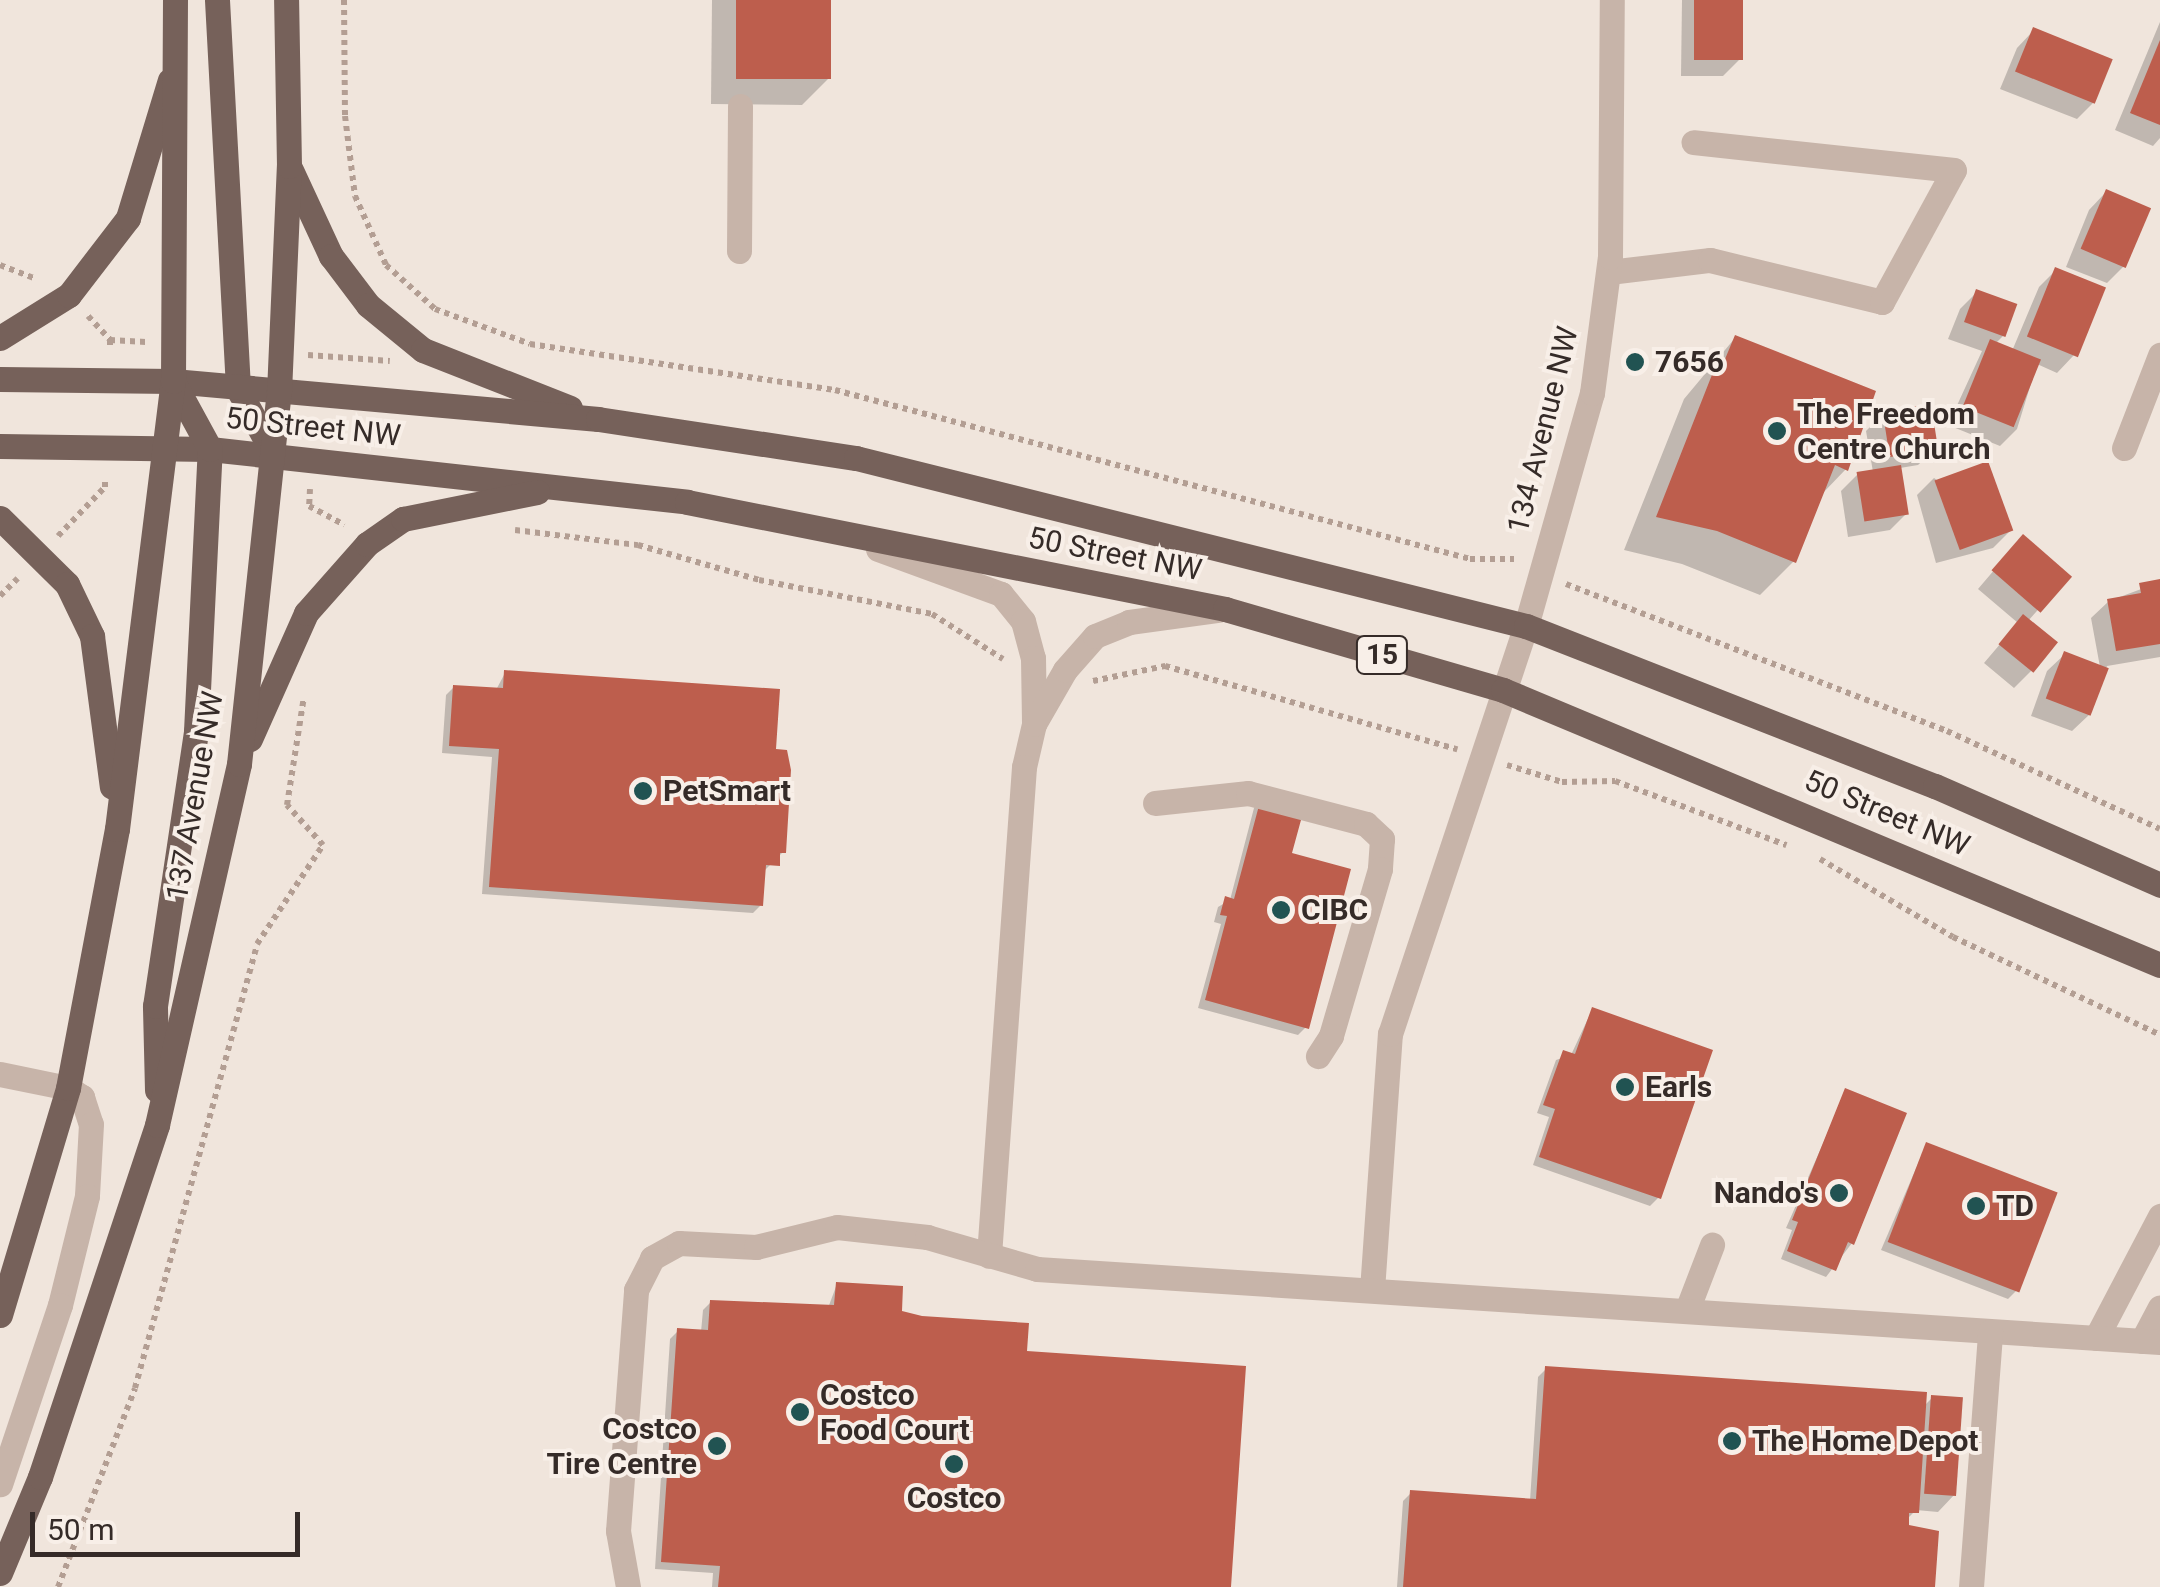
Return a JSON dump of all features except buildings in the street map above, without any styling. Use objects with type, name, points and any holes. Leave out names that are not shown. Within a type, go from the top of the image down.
[{"type":"main road","points":[[0,1315],[68,1088],[117,829],[173,381],[175,0]]},
{"type":"main road","points":[[217,0],[238,389],[274,455]]},
{"type":"main road","name":"137 Avenue NW","points":[[0,1573],[40,1477],[157,1125],[239,764],[278,392],[290,166],[286,0]]},
{"type":"main road","points":[[0,338],[69,296],[128,218],[176,62]]},
{"type":"main road","points":[[290,166],[347,282],[414,343],[598,419]]},
{"type":"main road","name":"50 Street NW","points":[[0,379],[173,381],[598,419],[856,458],[1526,626],[1935,786],[2160,885]]},
{"type":"main road","points":[[157,1125],[155,1006],[196,731],[210,449],[173,381]]},
{"type":"main road","name":"50 Street NW","points":[[0,446],[210,449],[561,487],[810,526],[1225,609],[1503,690],[2160,965]]},
{"type":"main road","points":[[239,764],[306,613],[367,544],[404,519],[561,487]]},
{"type":"main road","points":[[0,518],[67,584],[92,636],[117,829]]},
{"type":"street","name":"134 Avenue NW","points":[[1372,1290],[1390,1034],[1526,626],[1592,393],[1609,272],[1612,0]]},
{"type":"street","points":[[739,251],[740,106]]},
{"type":"street","points":[[1609,272],[1710,260],[1882,302],[1954,170],[1692,142]]},
{"type":"street","points":[[2124,448],[2160,355]]},
{"type":"street","points":[[810,526],[986,584],[1023,621],[1033,667],[1034,724],[1024,767],[989,1256]]},
{"type":"street","points":[[1034,724],[1063,674],[1112,626],[1225,609]]},
{"type":"street","points":[[1155,802],[1248,793],[1366,824],[1382,839],[1380,869],[1332,1036],[1318,1056]]},
{"type":"street","points":[[0,1074],[68,1088],[82,1097],[91,1124],[87,1196],[60,1305],[0,1484]]},
{"type":"street","points":[[2096,1338],[2160,1216]]},
{"type":"street","points":[[628,1587],[618,1531],[636,1290],[652,1258],[679,1243],[756,1246],[820,1227],[916,1235],[1037,1269],[2151,1341],[2160,1307]]},
{"type":"street","points":[[1687,1310],[1712,1245]]},
{"type":"street","points":[[1971,1587],[1990,1332]]},
{"type":"path","points":[[344,0],[345,116],[355,196],[386,265],[436,310],[530,344],[835,390],[1470,560],[1493,562],[1505,554],[1595,600],[1947,732],[2160,829]]},
{"type":"path","points":[[0,265],[53,280]]},
{"type":"path","points":[[314,394],[316,356]]},
{"type":"path","points":[[311,458],[309,506],[367,544]]},
{"type":"path","points":[[499,532],[638,545],[758,580],[932,614],[957,624],[998,657],[1033,667]]},
{"type":"path","points":[[1063,674],[1097,682],[1165,666],[1562,782],[1620,783],[1793,848]]},
{"type":"path","points":[[58,1587],[136,1388],[257,944],[323,845],[287,805],[310,676]]},
{"type":"path","points":[[1810,854],[1954,937],[2160,1035]]},
{"type":"place","name":"7656","points":[[1635,362]]},
{"type":"place","name":"The Freedom Centre Church","points":[[1777,431]]},
{"type":"place","name":"PetSmart","points":[[643,791]]},
{"type":"place","name":"CIBC","points":[[1281,910]]},
{"type":"place","name":"Earls","points":[[1625,1087]]},
{"type":"place","name":"Nando's","points":[[1839,1193]]},
{"type":"place","name":"TD","points":[[1976,1206]]},
{"type":"place","name":"Costco Food Court","points":[[800,1412]]},
{"type":"place","name":"The Home Depot","points":[[1732,1441]]},
{"type":"place","name":"Costco Tire Centre","points":[[717,1446]]},
{"type":"place","name":"Costco","points":[[954,1464]]}]
